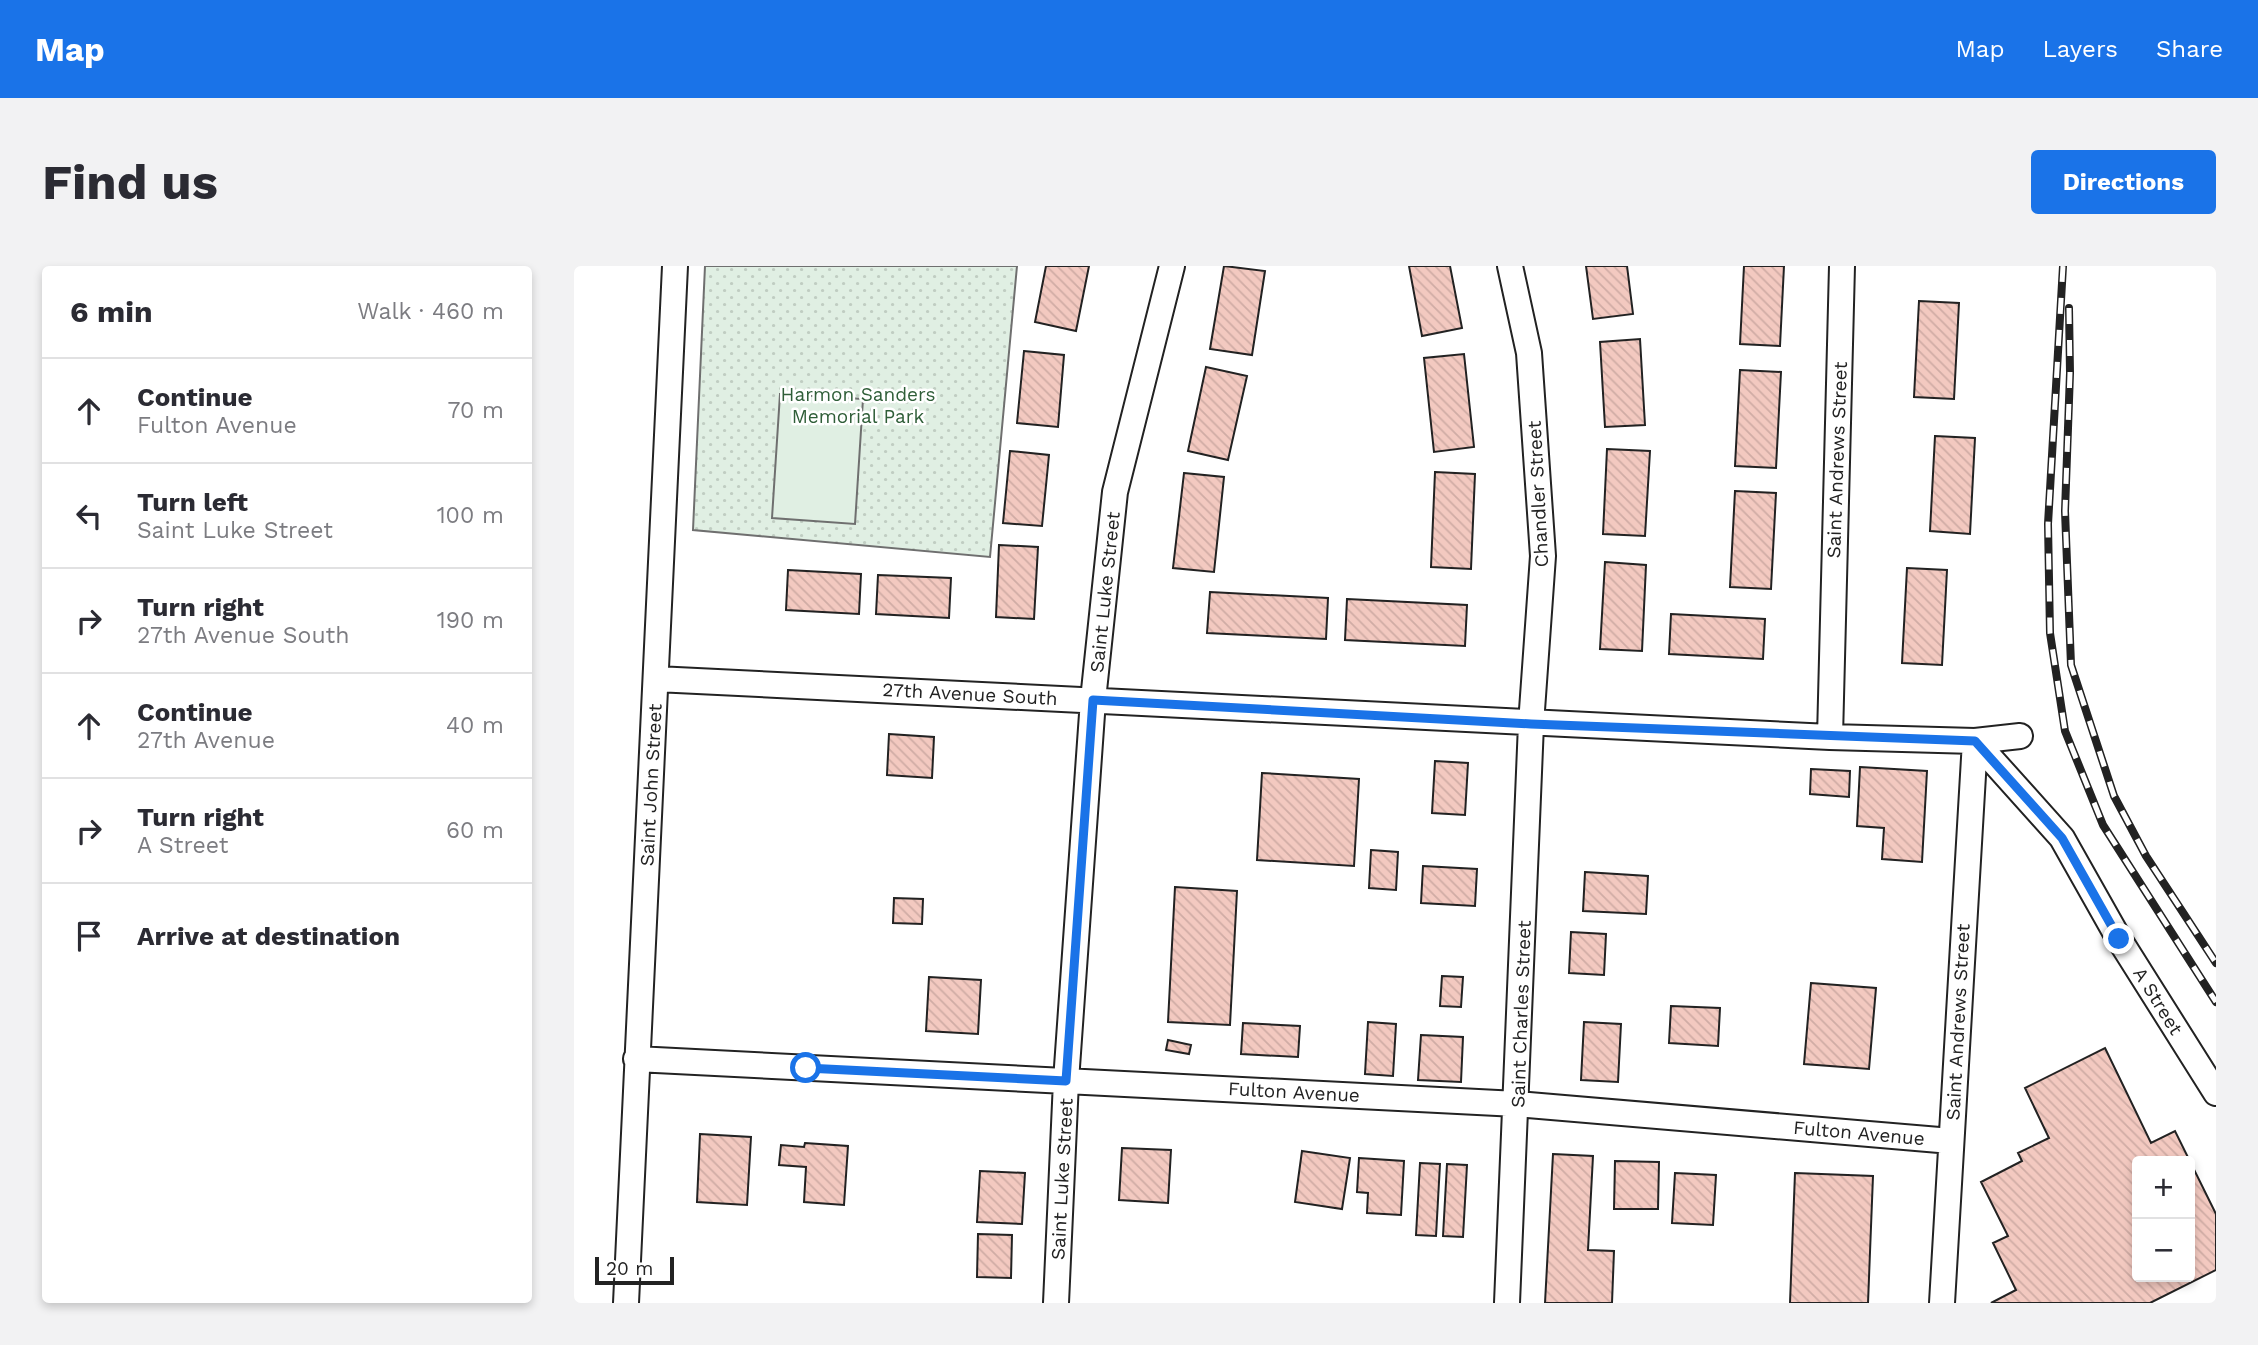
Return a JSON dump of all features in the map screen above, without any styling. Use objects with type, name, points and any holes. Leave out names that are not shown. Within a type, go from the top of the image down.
[{"type":"street","name":"Saint John Street","points":[[626,1303],[675,266]]},
{"type":"street","name":"Saint Luke Street","points":[[1056,1303],[1066,1081],[1093,700],[1115,492],[1172,266]]},
{"type":"street","name":"Chandler Street","points":[[1510,266],[1529,353],[1544,556],[1531,724]]},
{"type":"street","name":"Saint Andrews Street","points":[[1830,737],[1842,266]]},
{"type":"street","name":"27th Avenue South","points":[[656,679],[1830,737],[1975,741],[2020,736]]},
{"type":"street","name":"Saint Charles Street","points":[[1507,1303],[1531,724]]},
{"type":"street","name":"Saint Andrews Street","points":[[1942,1303],[1975,741]]},
{"type":"street","name":"A Street","points":[[1975,741],[2062,838],[2119,939],[2216,1093]]},
{"type":"street","name":"Fulton Avenue","points":[[636,1059],[1517,1104],[1951,1141]]},
{"type":"green space","name":"Harmon Sanders Memorial Park","points":[[705,266],[1017,266],[990,557],[693,530]]},
{"type":"green space","points":[[780,394],[863,399],[855,524],[772,518]]},
{"type":"building","points":[[1046,266],[1089,266],[1076,331],[1035,322]]},
{"type":"building","points":[[1224,266],[1265,271],[1252,355],[1210,349]]},
{"type":"building","points":[[1409,266],[1450,266],[1462,328],[1422,336]]},
{"type":"building","points":[[1586,266],[1627,266],[1633,314],[1593,319]]},
{"type":"building","points":[[1744,266],[1784,266],[1780,346],[1740,344]]},
{"type":"building","points":[[1919,301],[1959,303],[1954,399],[1914,397]]},
{"type":"building","points":[[1640,339],[1645,425],[1605,427],[1600,342]]},
{"type":"building","points":[[1024,351],[1064,355],[1058,427],[1017,423]]},
{"type":"building","points":[[1464,354],[1474,447],[1434,452],[1424,358]]},
{"type":"building","points":[[1206,367],[1247,376],[1228,460],[1188,451]]},
{"type":"building","points":[[1740,370],[1781,372],[1776,468],[1735,466]]},
{"type":"building","points":[[1935,436],[1975,438],[1970,534],[1930,531]]},
{"type":"building","points":[[1607,449],[1650,451],[1645,536],[1603,534]]},
{"type":"building","points":[[1010,451],[1049,455],[1042,526],[1003,523]]},
{"type":"building","points":[[1435,472],[1475,474],[1471,569],[1431,567]]},
{"type":"building","points":[[1184,473],[1224,477],[1214,572],[1173,568]]},
{"type":"building","points":[[1735,491],[1776,493],[1771,589],[1730,587]]},
{"type":"building","points":[[999,545],[1038,547],[1034,619],[996,617]]},
{"type":"building","points":[[1605,562],[1646,565],[1642,651],[1600,649]]},
{"type":"building","points":[[1907,568],[1947,570],[1942,665],[1902,663]]},
{"type":"building","points":[[788,570],[861,574],[859,614],[786,610]]},
{"type":"building","points":[[878,575],[951,578],[949,618],[876,614]]},
{"type":"building","points":[[1210,592],[1328,598],[1326,639],[1207,633]]},
{"type":"building","points":[[1347,599],[1467,605],[1465,646],[1345,640]]},
{"type":"building","points":[[1671,614],[1765,619],[1763,659],[1669,654]]},
{"type":"building","points":[[889,734],[934,737],[932,778],[887,775]]},
{"type":"building","points":[[1435,761],[1468,763],[1465,815],[1432,813]]},
{"type":"building","points":[[1860,767],[1927,771],[1922,862],[1882,859],[1884,828],[1857,826]]},
{"type":"building","points":[[1811,769],[1850,771],[1849,797],[1810,794]]},
{"type":"building","points":[[1262,773],[1359,779],[1354,866],[1257,860]]},
{"type":"building","points":[[1371,850],[1398,852],[1396,890],[1369,888]]},
{"type":"building","points":[[1423,866],[1477,869],[1475,906],[1421,903]]},
{"type":"building","points":[[1585,872],[1648,876],[1646,914],[1583,911]]},
{"type":"building","points":[[1175,887],[1237,891],[1230,1025],[1168,1022]]},
{"type":"building","points":[[894,898],[923,899],[922,924],[893,923]]},
{"type":"building","points":[[1571,932],[1606,934],[1604,975],[1569,973]]},
{"type":"building","points":[[1442,976],[1463,977],[1461,1007],[1440,1006]]},
{"type":"building","points":[[929,977],[981,980],[978,1034],[926,1031]]},
{"type":"building","points":[[1811,983],[1876,988],[1869,1069],[1804,1064]]},
{"type":"building","points":[[1671,1006],[1720,1008],[1718,1046],[1669,1043]]},
{"type":"building","points":[[1368,1022],[1396,1024],[1393,1076],[1365,1074]]},
{"type":"building","points":[[1584,1022],[1621,1024],[1618,1082],[1581,1080]]},
{"type":"building","points":[[1243,1023],[1300,1026],[1298,1057],[1241,1054]]},
{"type":"building","points":[[1421,1035],[1463,1037],[1461,1082],[1418,1080]]},
{"type":"building","points":[[1168,1040],[1191,1045],[1189,1054],[1166,1050]]},
{"type":"building","points":[[2105,1048],[2151,1143],[2175,1131],[2188,1156],[2132,1156],[2132,1282],[2192,1282],[2150,1303],[1991,1303],[2016,1290],[1993,1243],[2008,1236],[1981,1182],[2022,1161],[2018,1153],[2049,1138],[2025,1088]]},
{"type":"building","points":[[700,1134],[751,1137],[747,1205],[697,1202]]},
{"type":"building","points":[[805,1143],[848,1146],[844,1205],[804,1202],[806,1167],[779,1165],[781,1145],[804,1147]]},
{"type":"building","points":[[1122,1148],[1171,1150],[1168,1203],[1119,1200]]},
{"type":"building","points":[[1302,1151],[1350,1158],[1342,1209],[1295,1202]]},
{"type":"building","points":[[1553,1154],[1593,1156],[1588,1250],[1614,1251],[1612,1303],[1545,1303]]},
{"type":"building","points":[[1359,1158],[1404,1161],[1401,1215],[1367,1213],[1368,1193],[1357,1192]]},
{"type":"building","points":[[1615,1161],[1659,1162],[1658,1209],[1614,1209]]},
{"type":"building","points":[[1420,1163],[1440,1164],[1436,1236],[1416,1235]]},
{"type":"building","points":[[1447,1164],[1467,1165],[1463,1237],[1443,1236]]},
{"type":"building","points":[[980,1171],[1025,1173],[1022,1224],[977,1222]]},
{"type":"building","points":[[2195,1171],[2216,1214],[2216,1270],[2195,1280]]},
{"type":"building","points":[[1675,1173],[1716,1175],[1713,1225],[1672,1223]]},
{"type":"building","points":[[1795,1173],[1873,1176],[1868,1303],[1790,1303]]},
{"type":"building","points":[[978,1234],[1012,1235],[1011,1278],[977,1277]]},
{"type":"railway","points":[[2063,266],[2048,524],[2050,633],[2065,731],[2103,825],[2216,1002]]},
{"type":"railway","points":[[2069,308],[2070,373],[2065,511],[2071,665],[2114,796],[2146,856],[2216,963]]},
{"type":"route","points":[[806,1068],[1066,1081],[1093,700],[1531,724],[1975,741],[2062,838],[2119,939]]}]
